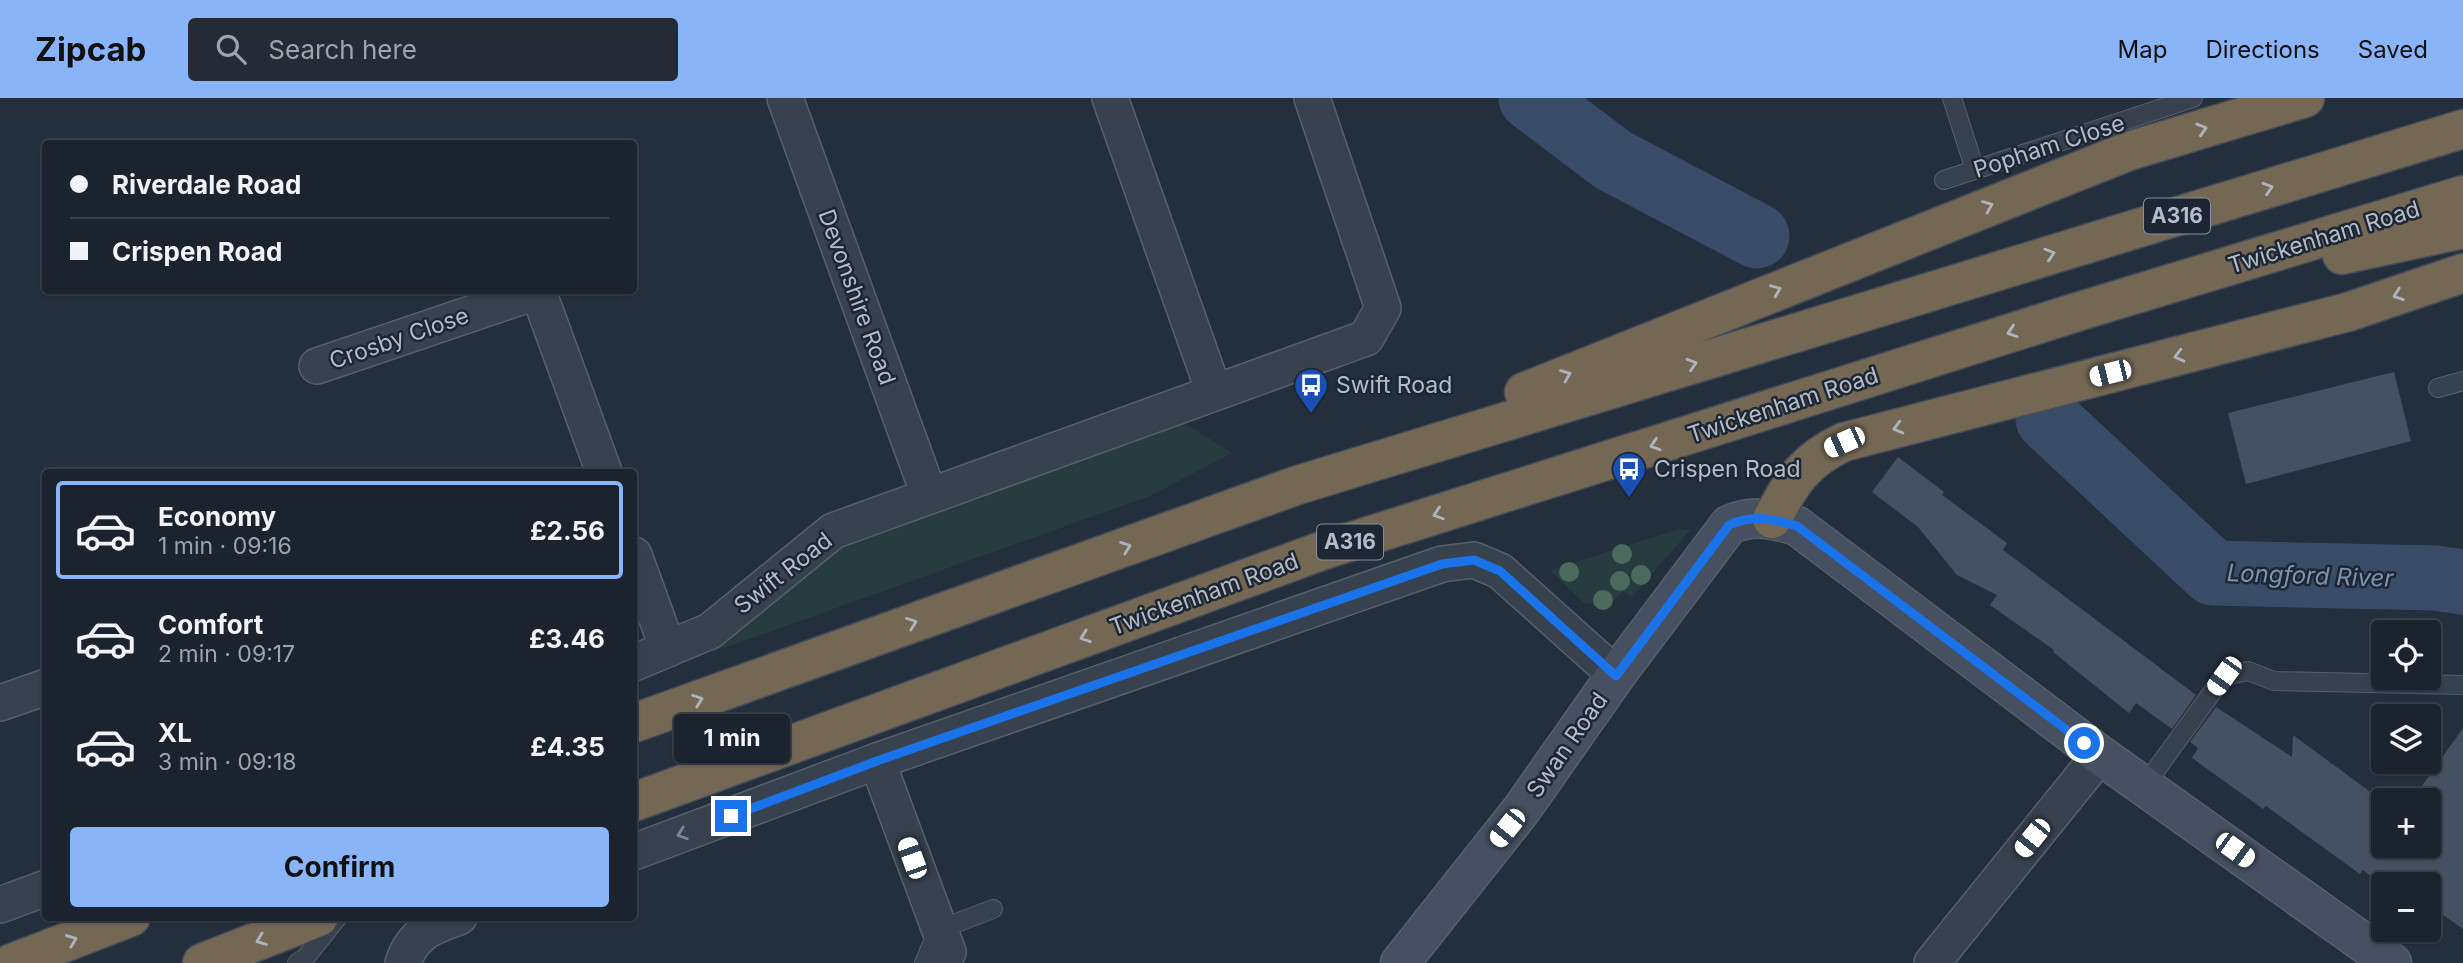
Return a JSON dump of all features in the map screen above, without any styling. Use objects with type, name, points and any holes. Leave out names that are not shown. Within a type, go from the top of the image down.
[{"type":"highway","points":[[1298,485],[1697,321],[2129,151],[2305,98]]},
{"type":"highway","name":"A316","points":[[637,722],[1298,485],[2463,129]]},
{"type":"highway","name":"Twickenham Road","points":[[637,801],[1324,550],[2077,312],[2463,195]]},
{"type":"highway","points":[[2077,312],[2463,229]]},
{"type":"highway","points":[[1772,519],[1788,490],[1809,463],[1823,452],[1844,442],[2348,312],[2463,273]]},
{"type":"highway","points":[[12,963],[121,921]]},
{"type":"highway","points":[[202,963],[309,921]]},
{"type":"street","name":"Devonshire Road","points":[[785,98],[929,495]]},
{"type":"street","points":[[1110,98],[1214,391]]},
{"type":"street","name":"Swift Road","points":[[637,662],[710,631],[833,531],[1366,338],[1383,308],[1312,98]]},
{"type":"street","name":"Crosby Close","points":[[317,366],[528,294]]},
{"type":"street","name":"Crosby Close","points":[[538,294],[603,469]]},
{"type":"street","name":"Swan Road","points":[[1400,963],[1522,809],[1616,676],[1729,525],[1742,519],[1772,519]]},
{"type":"street","points":[[1772,519],[1797,526],[2100,755],[2392,963]]},
{"type":"street","points":[[637,851],[877,761],[1442,564],[1474,560],[1500,571],[1616,676]]},
{"type":"street","points":[[637,563],[668,649]]},
{"type":"street","points":[[0,703],[42,688]]},
{"type":"street","points":[[1932,963],[2100,755]]},
{"type":"street","points":[[877,761],[937,948]]},
{"type":"street","points":[[0,905],[42,889]]},
{"type":"street","points":[[402,963],[408,948],[426,929],[448,921]]},
{"type":"lane","points":[[1952,98],[1975,170]]},
{"type":"lane","name":"Popham Close","points":[[1944,180],[2193,98]]},
{"type":"lane","points":[[2438,388],[2463,381]]},
{"type":"lane","points":[[2145,785],[2224,676],[2248,671],[2274,681],[2463,685]]},
{"type":"lane","points":[[937,948],[993,909]]},
{"type":"lane","points":[[297,963],[306,957],[335,921]]},
{"type":"green space","points":[[1183,422],[1232,453],[1150,496],[710,653],[835,550]]},
{"type":"green space","points":[[1680,529],[1690,530],[1632,597],[1623,591],[1609,606],[1584,603],[1550,570]]},
{"type":"building","points":[[2394,372],[2411,441],[2246,484],[2228,413]]},
{"type":"building","points":[[1898,457],[1944,492],[1942,495],[2007,543],[2003,550],[2196,695],[2172,729],[2136,703],[2129,713],[2053,652],[2054,650],[1990,605],[1997,595],[1957,575],[1918,527],[1872,492]]},
{"type":"building","points":[[2216,707],[2292,757],[2293,735],[2371,792],[2371,858],[2441,858],[2441,788],[2420,788],[2430,774],[2441,774],[2441,759],[2463,728],[2463,929],[2441,913],[2441,872],[2371,872],[2371,876],[2363,870],[2360,874],[2266,806],[2263,809],[2192,758],[2198,748],[2190,742]]},
{"type":"waterway","name":"Longford River","points":[[1531,98],[1613,160],[1757,236]]},
{"type":"waterway","name":"Longford River","points":[[2048,419],[2213,573],[2435,578],[2463,582]]},
{"type":"place","name":"Swift Road","points":[[1311,415]]},
{"type":"place","name":"Crispen Road","points":[[1629,499]]},
{"type":"route","points":[[731,816],[877,761],[1442,564],[1474,560],[1500,571],[1616,676],[1729,525],[1742,519],[1757,517],[1797,526],[2084,743]]}]
